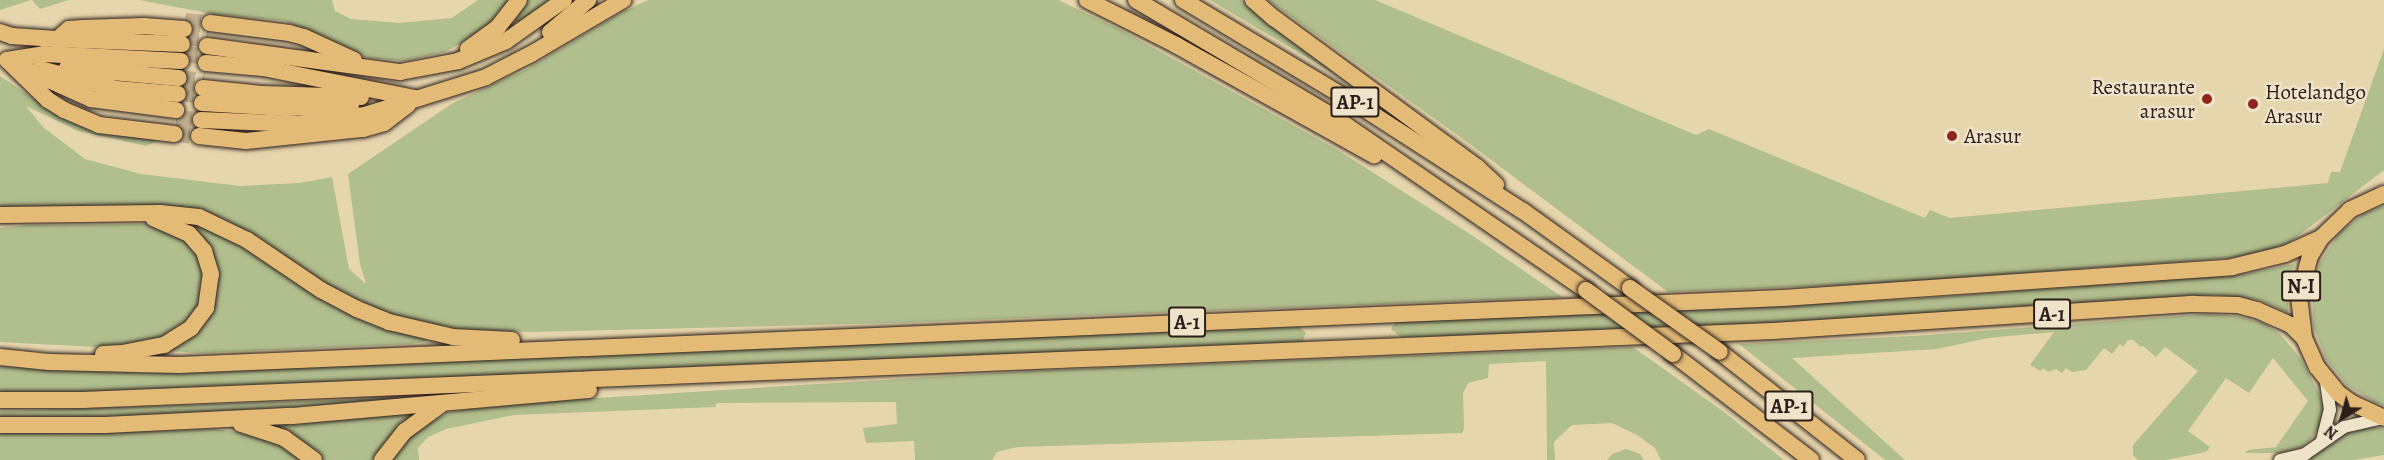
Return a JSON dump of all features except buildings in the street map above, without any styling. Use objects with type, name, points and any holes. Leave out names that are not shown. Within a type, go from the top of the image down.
[{"type":"highway","points":[[433,67],[478,44],[498,27],[519,0]]},
{"type":"highway","points":[[204,79],[374,69],[400,72],[433,67],[458,61],[506,41],[564,0]]},
{"type":"highway","points":[[507,67],[588,0]]},
{"type":"highway","points":[[204,79],[336,108],[415,99],[486,77],[623,0]]},
{"type":"highway","points":[[1087,0],[1176,45],[1358,148],[1409,169]]},
{"type":"highway","name":"AP-1","points":[[1136,0],[1334,117],[1586,291],[1673,354],[1811,460]]},
{"type":"highway","name":"AP-1","points":[[1183,0],[1293,64],[1523,211],[1720,352],[1857,460]]},
{"type":"highway","points":[[1253,0],[1477,167],[1523,211]]},
{"type":"highway","points":[[57,39],[69,29],[83,28],[179,78]]},
{"type":"highway","points":[[204,79],[277,30],[304,37],[374,69]]},
{"type":"highway","points":[[4,32],[57,39],[179,78]]},
{"type":"highway","points":[[2,58],[44,54],[179,78]]},
{"type":"highway","points":[[2,58],[96,94],[179,78]]},
{"type":"highway","points":[[2,58],[61,100],[84,111],[119,120],[179,78]]},
{"type":"highway","points":[[204,79],[301,83],[340,93],[415,99]]},
{"type":"highway","points":[[204,79],[246,141],[363,129],[384,123],[415,99]]},
{"type":"highway","name":"N-I","points":[[2384,194],[2350,210],[2321,238],[2306,266],[2299,297],[2304,338],[2309,353],[2326,380],[2352,403],[2384,418]]},
{"type":"highway","points":[[49,362],[165,345],[179,337],[200,319],[206,308],[212,286],[209,262],[204,251],[189,234],[178,227],[140,214]]},
{"type":"highway","points":[[2,217],[179,214],[220,225],[321,290],[389,322],[453,337],[520,341],[548,348]]},
{"type":"highway","name":"A-1","points":[[0,357],[49,362],[179,365],[1783,298],[2232,267],[2285,254],[2321,238]]},
{"type":"highway","name":"A-1","points":[[0,400],[82,400],[1773,331],[2194,304],[2230,304],[2257,309],[2290,326],[2304,338]]},
{"type":"highway","points":[[0,425],[81,426],[219,420],[442,405],[635,386],[850,377],[914,366]]},
{"type":"highway","points":[[382,460],[405,431],[442,405]]},
{"type":"highway","points":[[219,420],[268,431],[299,447],[314,460]]},
{"type":"street","points":[[2322,441],[2330,410],[2326,380]]},
{"type":"street","points":[[2280,460],[2305,454],[2343,427],[2384,418]]},
{"type":"green space","points":[[0,0],[31,0],[0,10]]},
{"type":"green space","points":[[32,0],[69,0],[40,9]]},
{"type":"green space","points":[[139,0],[332,0],[335,11],[351,19],[399,23],[452,18],[478,0],[510,0],[484,31],[445,52],[404,61],[368,58],[285,21],[213,14]]},
{"type":"green space","points":[[526,0],[553,0],[518,24],[515,20]]},
{"type":"green space","points":[[648,0],[1058,0],[1119,29],[1336,149],[1473,236],[1562,297],[896,323],[532,332],[464,330],[414,322],[364,306],[210,216],[0,209],[0,76],[59,116],[160,140],[146,146],[78,131],[26,106],[43,127],[85,159],[141,174],[240,186],[300,183],[332,177],[349,269],[366,284],[360,264],[348,174],[453,103],[527,69],[619,14]]},
{"type":"green space","points":[[1210,0],[1242,0],[1273,27],[1345,80]]},
{"type":"green space","points":[[1268,0],[1375,0],[1696,135],[1709,129],[1925,218],[1930,210],[1950,218],[2328,183],[2331,172],[2340,172],[2384,49],[2384,170],[2289,243],[2260,253],[2228,258],[1891,283],[1668,292],[1459,136]]},
{"type":"green space","points":[[2384,206],[2384,405],[2376,403],[2347,385],[2326,359],[2314,328],[2312,295],[2320,263],[2338,235],[2363,214]]},
{"type":"green space","points":[[177,219],[213,227],[427,339],[425,342],[411,344],[202,353],[168,351],[218,276]]},
{"type":"green space","points":[[151,224],[182,237],[193,249],[202,267],[205,286],[201,302],[191,319],[163,338],[138,344],[95,347],[0,342],[0,228],[28,225]]},
{"type":"green space","points":[[2294,264],[2288,293],[2288,313],[2260,300],[2214,295],[1838,321],[1405,340],[1391,329],[1395,322],[1912,299],[2244,274]]},
{"type":"green space","points":[[2205,314],[2236,316],[2263,323],[2280,334],[2300,358],[2318,391],[2325,411],[2321,425],[2311,439],[2298,449],[2277,453],[2245,453],[2248,450],[2276,447],[2308,401],[2273,358],[2249,393],[2226,378],[2188,431],[2210,447],[2206,452],[2166,460],[2138,460],[2133,455],[2133,445],[2198,371],[2165,347],[2156,357],[2143,346],[2141,347],[2133,340],[2128,340],[2123,347],[2120,344],[2112,354],[2104,348],[2086,370],[2072,372],[2066,368],[2062,373],[2056,369],[2048,372],[2043,368],[2041,371],[2030,365],[2054,332],[1988,338],[1937,349],[1792,358],[1905,460],[1885,460],[1739,344],[1914,336]]},
{"type":"green space","points":[[1298,326],[1306,333],[1302,342],[85,393],[0,393],[0,366],[150,373],[223,371]]},
{"type":"green space","points":[[1633,347],[1724,412],[1784,460],[1661,460],[1655,448],[1637,435],[1612,423],[1572,425],[1554,442],[1555,460],[1547,460],[1546,361],[1489,364],[1488,378],[1468,383],[1463,393],[1464,429],[1462,433],[1018,447],[997,452],[992,460],[915,460],[914,441],[866,443],[863,428],[897,424],[896,402],[717,403],[715,407],[514,415],[446,429],[428,437],[418,448],[419,460],[390,460],[404,442],[425,425],[451,412],[500,404],[1026,371]]},
{"type":"green space","points":[[398,398],[399,402],[294,412],[0,422],[0,411]]},
{"type":"green space","points":[[418,412],[374,460],[322,460],[271,425]]},
{"type":"green space","points":[[2363,425],[2384,429],[2384,455],[2354,460],[2308,460],[2345,431]]},
{"type":"green space","points":[[213,429],[248,433],[273,440],[304,460],[0,460],[0,432],[78,434]]},
{"type":"green space","points":[[1626,449],[1640,454],[1644,460],[1607,460],[1612,454]]},
{"type":"tunnel","points":[[185,21],[210,23]]},
{"type":"tunnel","points":[[183,37],[208,39]]},
{"type":"tunnel","points":[[182,54],[207,56]]},
{"type":"tunnel","points":[[179,78],[204,81]]},
{"type":"tunnel","points":[[178,94],[203,95]]},
{"type":"tunnel","points":[[176,118],[201,120]]},
{"type":"tunnel","points":[[174,134],[199,136]]},
{"type":"place","name":"Restaurante arasur","points":[[2207,99]]},
{"type":"place","name":"Hotelandgo Arasur","points":[[2253,104]]},
{"type":"place","name":"Arasur","points":[[1952,136]]}]
